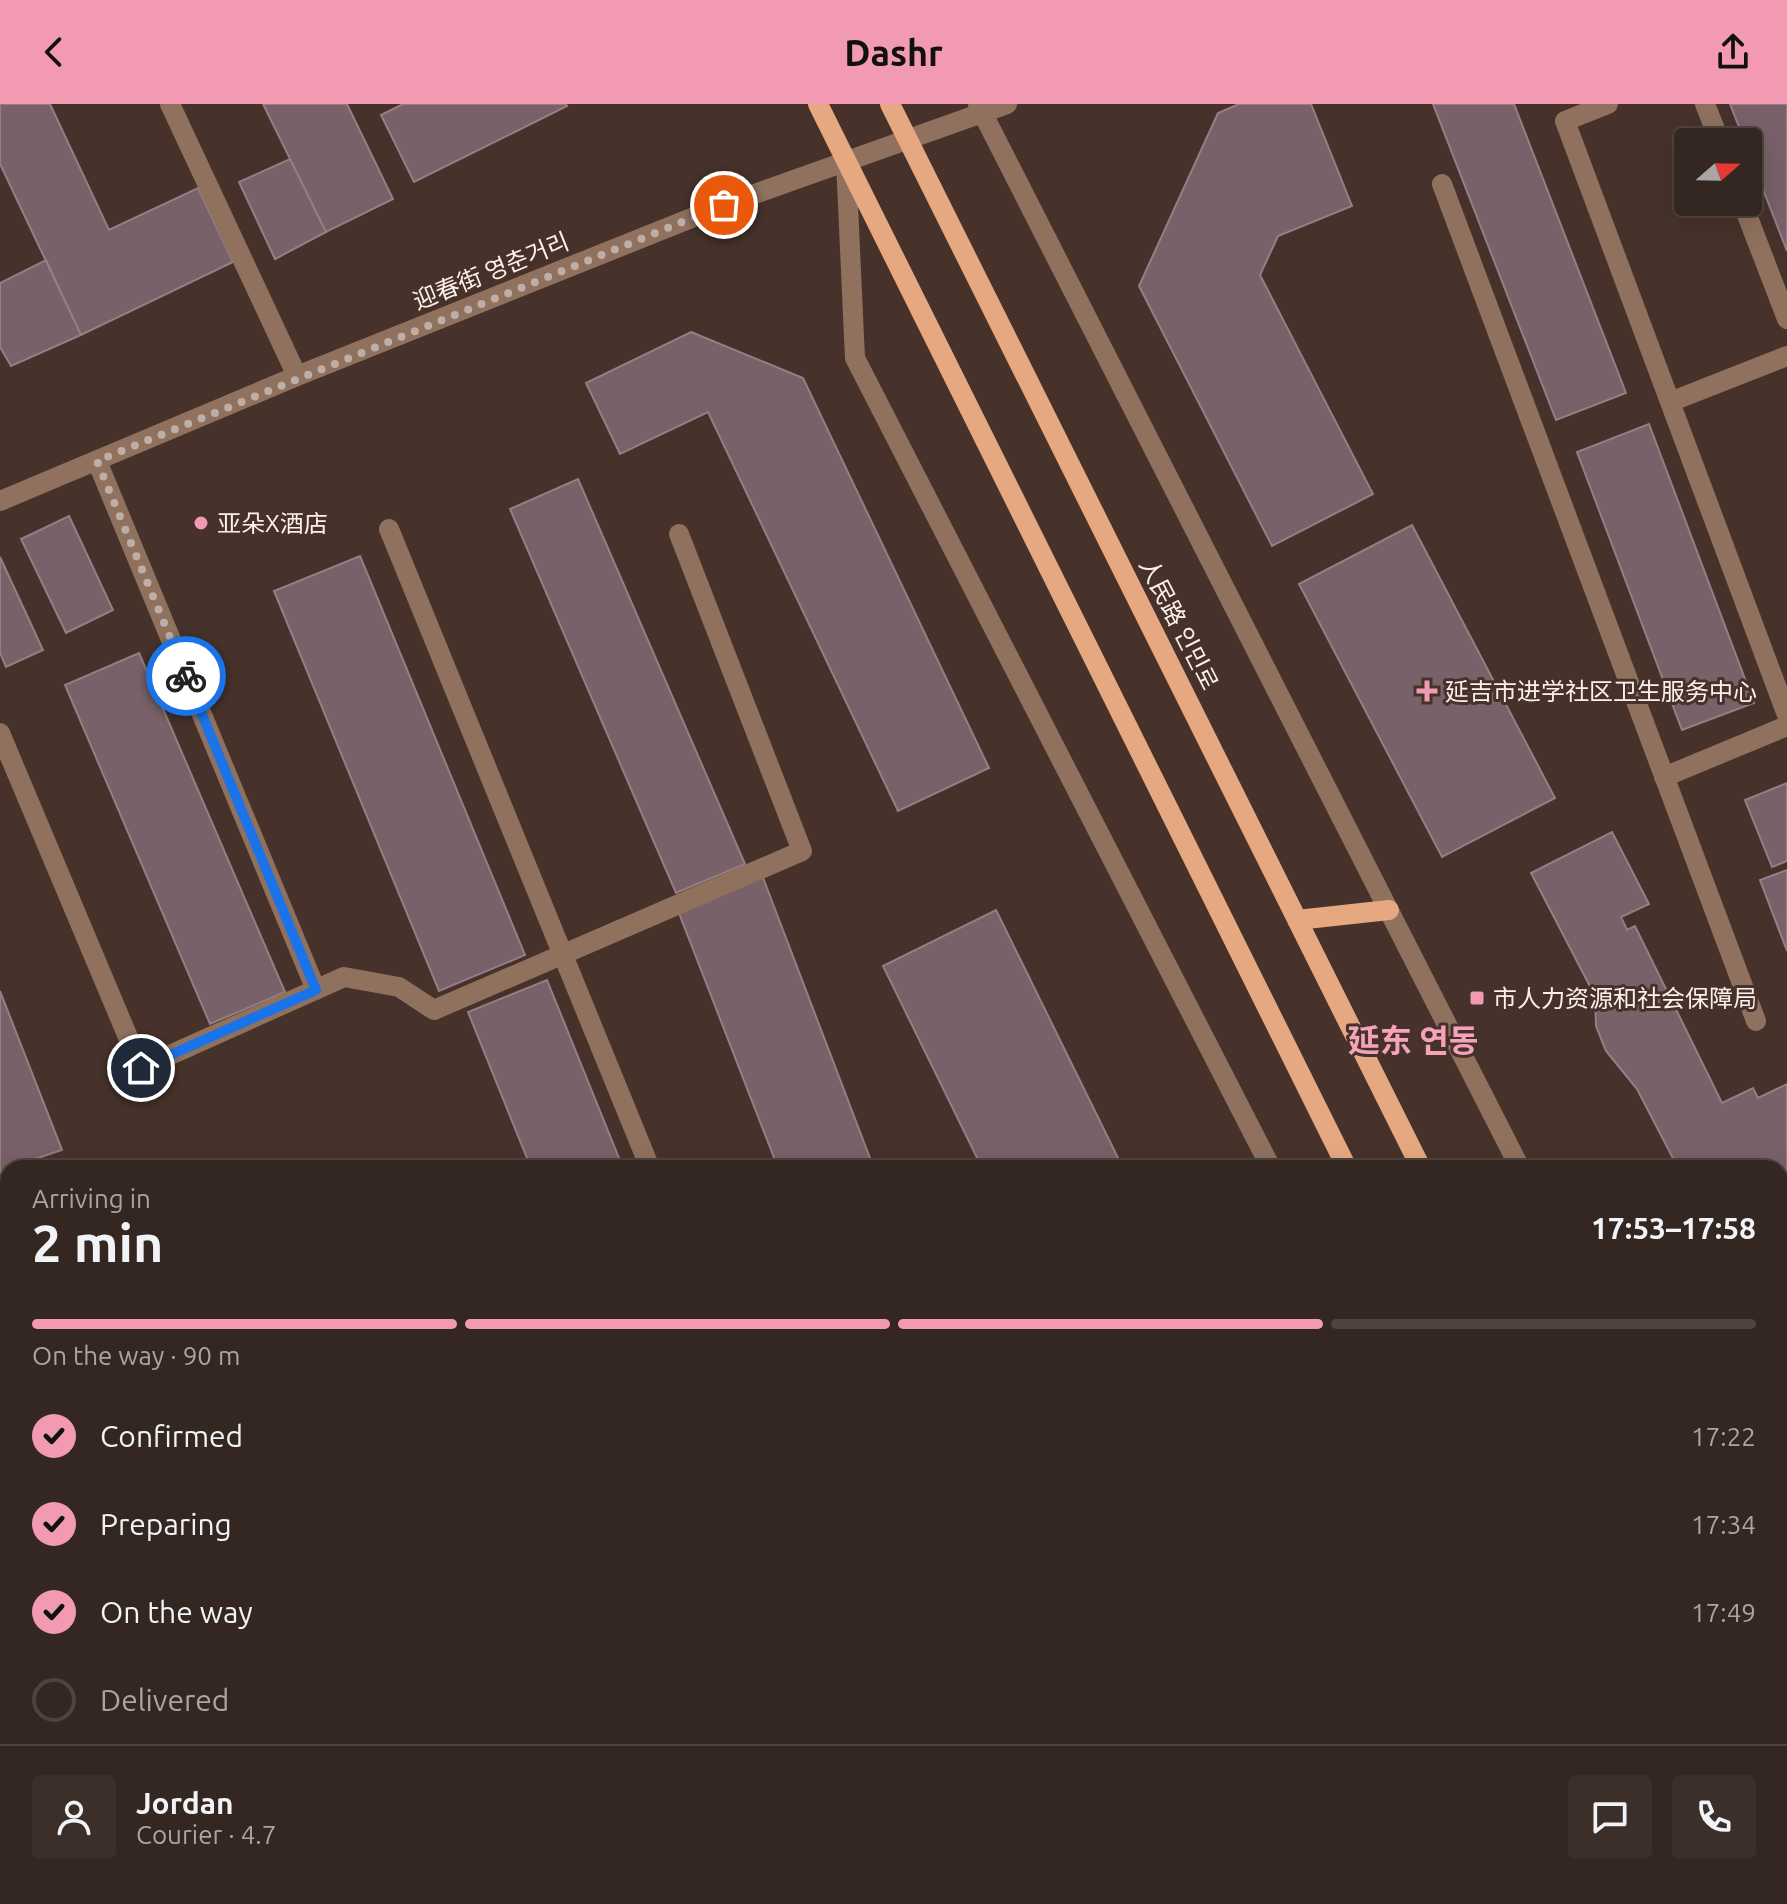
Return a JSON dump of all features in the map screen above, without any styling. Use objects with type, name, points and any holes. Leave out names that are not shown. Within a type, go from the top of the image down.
[{"type":"main road","points":[[818,104],[1343,1160]]},
{"type":"main road","name":"人民路 인민로","points":[[890,104],[1417,1160]]},
{"type":"main road","points":[[1297,920],[1389,910]]},
{"type":"street","points":[[170,104],[297,376]]},
{"type":"street","name":"迎春街 영춘거리","points":[[0,501],[297,376],[724,205],[981,109],[1007,104]]},
{"type":"street","points":[[1608,104],[1565,121],[1787,715]]},
{"type":"street","points":[[1705,104],[1714,128]]},
{"type":"street","points":[[981,109],[1516,1160]]},
{"type":"street","points":[[846,161],[855,358],[1267,1160]]},
{"type":"street","points":[[1442,184],[1756,1021]]},
{"type":"street","points":[[1747,216],[1787,319]]},
{"type":"street","points":[[1670,402],[1787,356]]},
{"type":"street","points":[[97,461],[316,990]]},
{"type":"street","points":[[389,529],[647,1160]]},
{"type":"street","points":[[0,733],[141,1068],[344,977],[399,987],[434,1010],[802,851],[679,534]]},
{"type":"street","points":[[1664,777],[1787,726]]},
{"type":"building","points":[[0,104],[50,104],[109,230],[198,188],[233,262],[81,335],[0,164]]},
{"type":"building","points":[[263,104],[347,104],[393,199],[326,232]]},
{"type":"building","points":[[403,104],[567,106],[414,182],[381,115]]},
{"type":"building","points":[[1239,104],[1311,104],[1352,206],[1278,236],[1260,275],[1373,494],[1272,546],[1139,286],[1218,113]]},
{"type":"building","points":[[1433,104],[1514,104],[1626,393],[1556,420]]},
{"type":"building","points":[[1730,104],[1787,104],[1787,251],[1762,187],[1762,128],[1739,128]]},
{"type":"building","points":[[290,159],[326,232],[275,259],[239,182]]},
{"type":"building","points":[[46,260],[81,335],[11,366],[0,347],[0,283]]},
{"type":"building","points":[[691,332],[803,378],[989,768],[898,811],[708,412],[620,454],[586,383]]},
{"type":"building","points":[[1649,424],[1754,703],[1682,730],[1577,452]]},
{"type":"building","points":[[578,479],[745,864],[676,893],[510,509]]},
{"type":"building","points":[[69,516],[113,610],[66,633],[21,539]]},
{"type":"building","name":"延吉市进学社区卫生服务中心","points":[[1412,525],[1555,798],[1442,857],[1299,584]]},
{"type":"building","points":[[360,556],[525,955],[439,991],[274,591]]},
{"type":"building","points":[[0,557],[43,650],[6,667],[0,653]]},
{"type":"building","points":[[139,653],[285,992],[210,1024],[65,685]]},
{"type":"building","points":[[1787,783],[1787,861],[1772,867],[1745,800]]},
{"type":"building","points":[[1612,832],[1649,904],[1621,917],[1627,930],[1635,926],[1722,1103],[1753,1088],[1758,1098],[1787,1084],[1787,1160],[1674,1160],[1637,1089],[1606,1051],[1596,1026],[1595,996],[1531,873]]},
{"type":"building","points":[[1787,870],[1787,951],[1760,880]]},
{"type":"building","points":[[762,875],[871,1160],[775,1160],[677,908]]},
{"type":"building","points":[[996,910],[1119,1160],[978,1160],[883,966]]},
{"type":"building","points":[[547,980],[620,1160],[528,1160],[468,1012]]},
{"type":"building","points":[[0,991],[62,1150],[32,1160],[0,1160]]},
{"type":"way so far","points":[[186,676],[97,461],[297,376],[724,205]]},
{"type":"place","name":"亚朵X酒店","points":[[201,523]]},
{"type":"place","name":"延吉市进学社区卫生服务中心","points":[[1427,691]]},
{"type":"place","name":"市人力资源和社会保障局","points":[[1477,998]]},
{"type":"district","name":"延东 연동","points":[[1413,1040]]},
{"type":"route","points":[[141,1068],[316,990],[186,676]]}]
